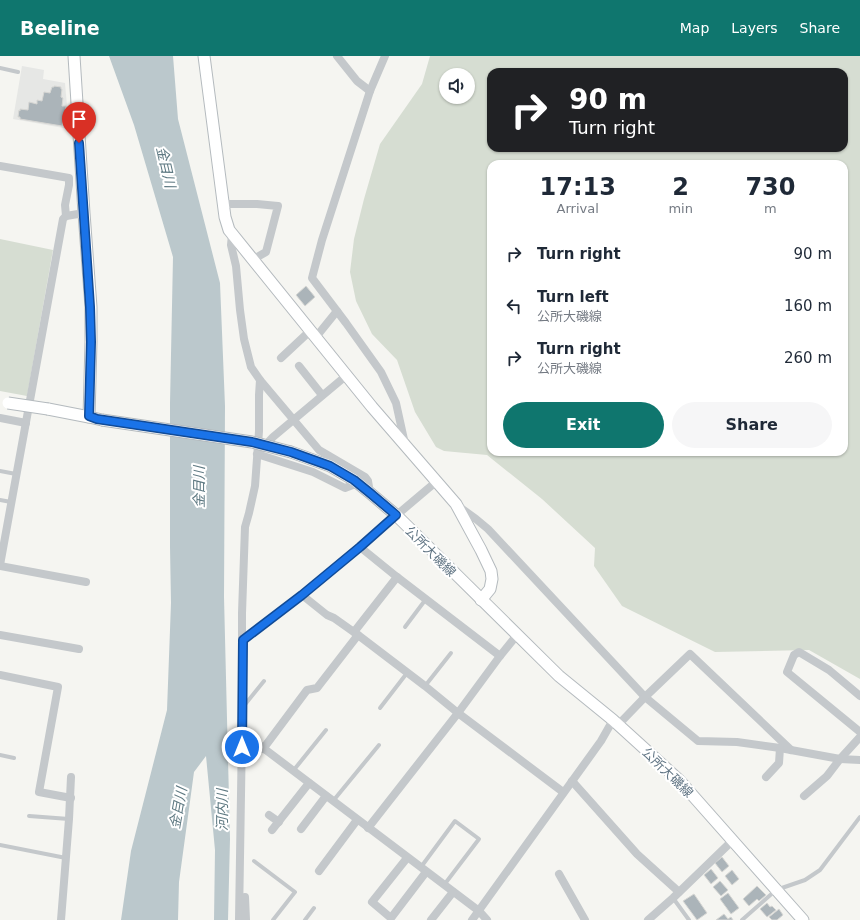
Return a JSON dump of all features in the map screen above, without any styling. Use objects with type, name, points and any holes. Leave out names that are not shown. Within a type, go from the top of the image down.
[{"type":"main road","points":[[74,56],[90,307],[91,342],[89,416]]},
{"type":"main road","points":[[204,56],[223,204],[226,221],[232,235],[372,407],[456,504],[491,571],[492,580],[490,589],[481,600]]},
{"type":"main road","name":"公所大磯線","points":[[4,402],[89,416],[102,420],[252,442],[291,452],[330,466],[358,484],[396,515],[559,676],[616,723],[679,780],[803,920]]},
{"type":"street","points":[[337,56],[357,81],[370,91]]},
{"type":"street","points":[[385,56],[370,91],[322,240],[312,278],[382,372],[396,404],[405,445]]},
{"type":"street","points":[[0,166],[69,178],[65,205],[66,216],[63,219],[0,566],[86,582]]},
{"type":"street","points":[[223,204],[257,204],[278,206],[266,252],[252,260]]},
{"type":"street","points":[[66,216],[84,213]]},
{"type":"street","points":[[232,235],[231,244],[236,266],[244,339],[251,367],[260,380],[319,450],[364,477],[368,481],[370,493]]},
{"type":"street","points":[[281,358],[314,334],[337,311]]},
{"type":"street","points":[[299,366],[322,396]]},
{"type":"street","points":[[257,454],[272,437],[347,375]]},
{"type":"street","points":[[244,920],[245,895],[240,886],[242,613],[245,527],[255,486],[259,431],[260,380]]},
{"type":"street","points":[[0,418],[26,423]]},
{"type":"street","points":[[257,454],[313,472],[346,488],[358,484]]},
{"type":"street","points":[[243,640],[302,595],[437,481]]},
{"type":"street","points":[[456,504],[488,529],[645,696],[698,741],[737,742],[840,759],[860,760]]},
{"type":"street","points":[[360,547],[500,656]]},
{"type":"street","points":[[263,748],[307,690],[317,688],[397,577]]},
{"type":"street","points":[[302,595],[327,615],[356,633],[458,713],[563,792]]},
{"type":"street","points":[[0,635],[79,650]]},
{"type":"street","points":[[368,828],[517,635]]},
{"type":"street","points":[[860,696],[829,670],[799,652],[794,656],[787,672],[860,732]]},
{"type":"street","points":[[472,920],[601,741],[616,723],[690,654],[791,750]]},
{"type":"street","points":[[0,675],[58,686],[39,792],[70,798]]},
{"type":"street","points":[[242,732],[479,911],[487,920]]},
{"type":"street","points":[[804,796],[827,776],[860,737]]},
{"type":"street","points":[[766,777],[779,763],[780,748]]},
{"type":"street","points":[[61,920],[72,778]]},
{"type":"street","points":[[572,781],[637,854],[679,892]]},
{"type":"street","points":[[272,830],[309,783]]},
{"type":"street","points":[[300,829],[326,796]]},
{"type":"street","points":[[269,815],[279,822]]},
{"type":"street","points":[[319,871],[357,820]]},
{"type":"street","points":[[648,920],[732,841]]},
{"type":"street","points":[[407,858],[372,902],[391,918],[424,870]]},
{"type":"street","points":[[559,874],[585,920]]},
{"type":"street","points":[[431,920],[454,892]]},
{"type":"lane","points":[[0,68],[18,72]]},
{"type":"lane","points":[[0,471],[16,474]]},
{"type":"lane","points":[[0,500],[11,502]]},
{"type":"lane","points":[[404,627],[426,599]]},
{"type":"lane","points":[[425,686],[451,652]]},
{"type":"lane","points":[[380,708],[408,673]]},
{"type":"lane","points":[[242,709],[264,681]]},
{"type":"lane","points":[[293,771],[326,730]]},
{"type":"lane","points":[[333,802],[379,745]]},
{"type":"lane","points":[[0,755],[14,758]]},
{"type":"lane","points":[[29,816],[69,819]]},
{"type":"lane","points":[[742,920],[776,890],[805,880],[820,870],[860,817]]},
{"type":"lane","points":[[424,870],[455,821],[479,839],[444,885]]},
{"type":"lane","points":[[0,845],[66,858]]},
{"type":"lane","points":[[254,861],[295,892],[273,920]]},
{"type":"lane","points":[[673,898],[689,920]]},
{"type":"lane","points":[[305,920],[314,908]]},
{"type":"shaded area","points":[[430,56],[860,56],[860,679],[809,650],[715,652],[622,606],[594,566],[595,548],[542,499],[488,456],[848,456],[848,160],[487,160],[487,455],[444,451],[436,447],[415,412],[397,360],[372,334],[356,301],[350,272],[354,239],[380,144],[422,84]]},
{"type":"shaded area","points":[[22,66],[44,70],[43,79],[65,83],[69,129],[13,119]]},
{"type":"shaded area","points":[[0,239],[53,250],[27,396],[0,391]]},
{"type":"water","points":[[109,56],[173,56],[178,119],[220,283],[225,406],[224,597],[230,839],[228,920],[214,920],[215,850],[206,756],[194,772],[179,882],[178,920],[121,920],[131,851],[167,710],[171,603],[170,403],[173,257],[134,125]]},
{"type":"building","points":[[52,87],[61,87],[61,97],[63,98],[62,106],[66,106],[65,120],[63,119],[62,126],[20,119],[20,117],[18,117],[20,109],[28,110],[29,102],[37,104],[37,100],[42,101],[44,92],[50,93]]},
{"type":"building","points":[[306,286],[315,297],[305,306],[296,295]]},
{"type":"building","points":[[722,857],[729,866],[722,872],[715,863]]},
{"type":"building","points":[[711,869],[718,878],[711,884],[704,875]]},
{"type":"building","points":[[732,870],[739,879],[732,885],[725,876]]},
{"type":"building","points":[[720,881],[728,890],[721,896],[713,887]]},
{"type":"building","points":[[757,886],[766,895],[759,901],[757,899],[749,906],[743,899]]},
{"type":"building","points":[[728,893],[739,908],[731,914],[720,899]]},
{"type":"building","points":[[694,894],[707,913],[697,920],[683,901]]},
{"type":"building","points":[[767,903],[770,907],[772,906],[776,910],[767,917],[760,909]]},
{"type":"building","points":[[779,909],[783,915],[777,920],[772,920],[769,917]]},
{"type":"building","points":[[724,914],[728,919],[731,917],[733,920],[716,920]]},
{"type":"route","points":[[79,143],[90,307],[91,342],[89,416],[97,419],[252,442],[291,452],[330,466],[354,480],[396,515],[302,595],[243,640],[242,747]]},
{"type":"water label","name":"金目川","points":[[166,167]]},
{"type":"water label","name":"金目川","points":[[199,487]]},
{"type":"water label","name":"金目川","points":[[178,808]]},
{"type":"water label","name":"河内川","points":[[222,810]]}]
